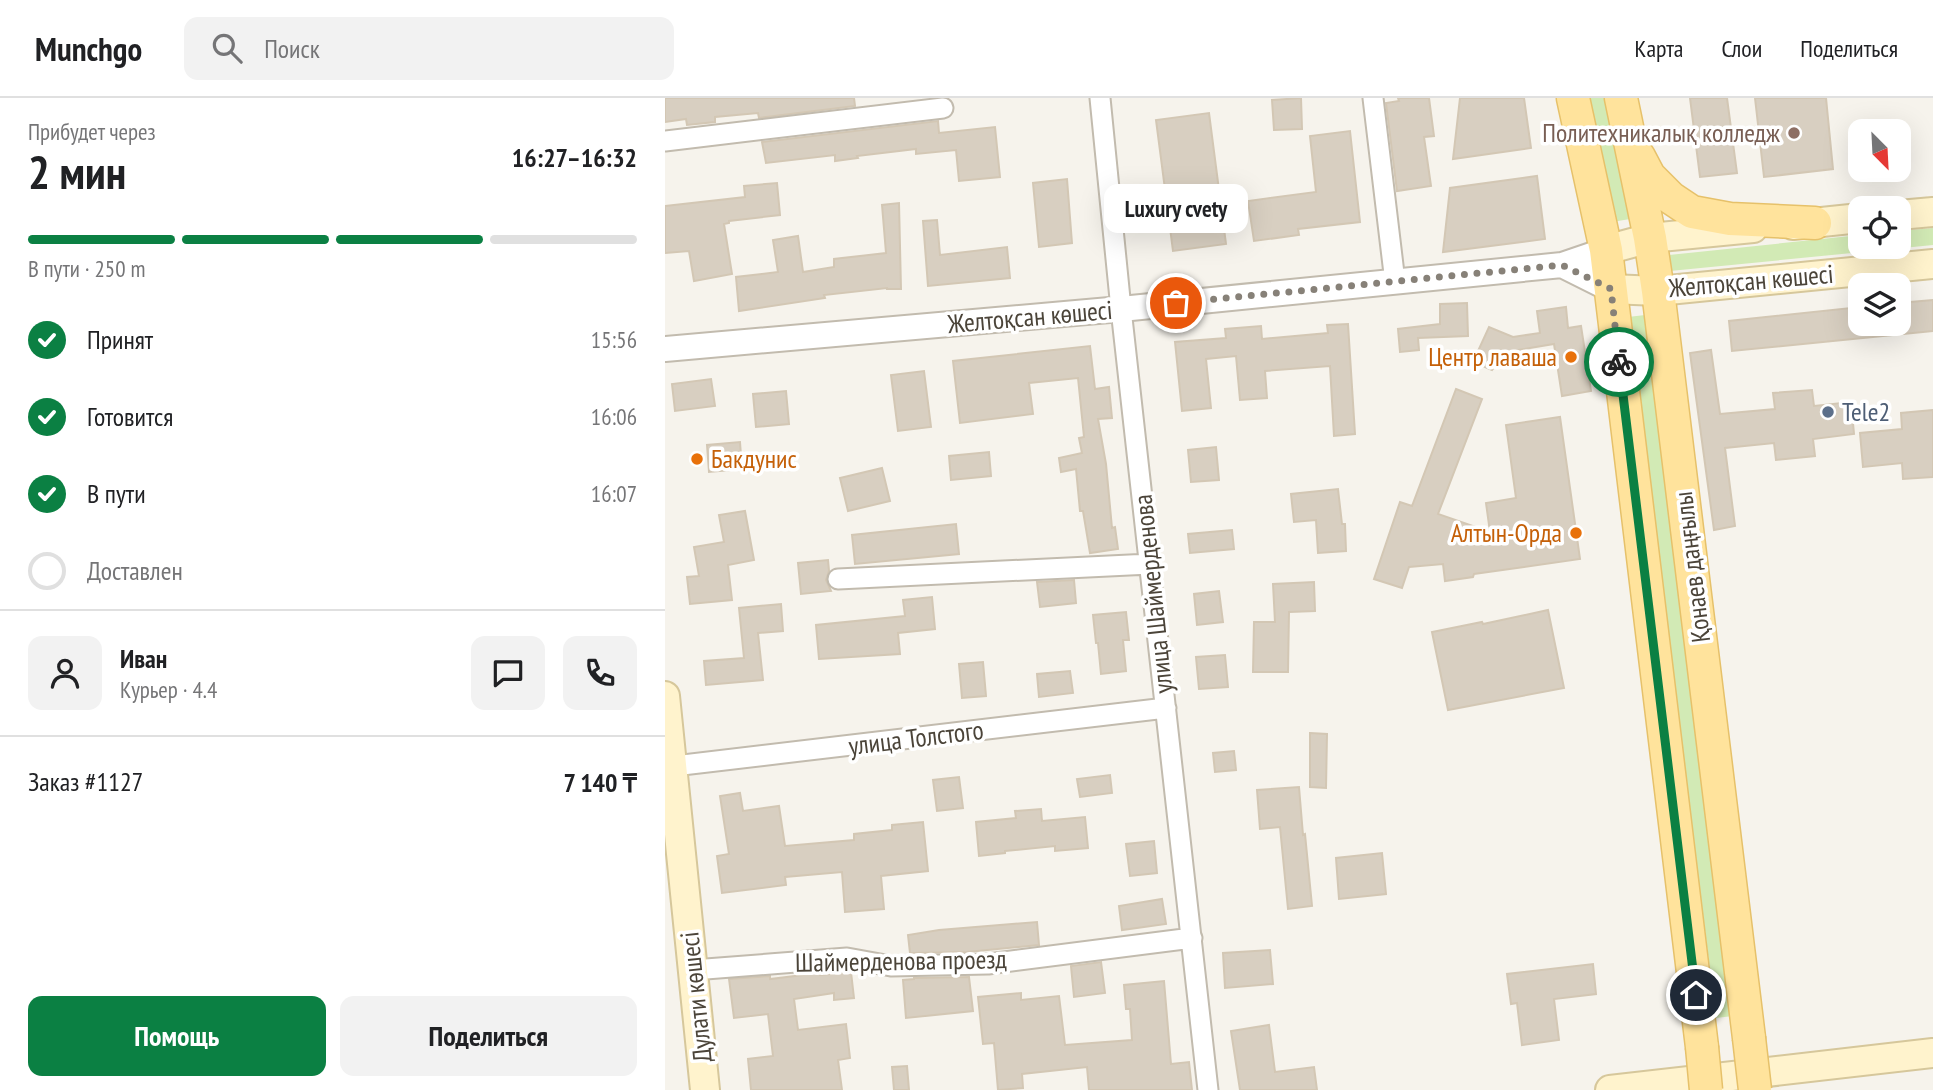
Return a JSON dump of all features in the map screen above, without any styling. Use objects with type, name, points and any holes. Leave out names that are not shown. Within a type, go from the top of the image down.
[{"type":"main road","name":"Қонаев даңғылы","points":[[1573,98],[1606,250],[1706,1090]]},
{"type":"main road","name":"Қонаев даңғылы","points":[[1621,98],[1658,290],[1755,1090]]},
{"type":"main road","points":[[1629,138],[1649,176],[1671,198],[1692,212],[1730,219],[1815,223]]},
{"type":"main road","points":[[1911,214],[1933,212]]},
{"type":"main road","name":"Желтоқсан көшесі","points":[[1606,250],[1650,238],[1848,219]]},
{"type":"main road","name":"Желтоқсан көшесі","points":[[1611,289],[1658,290],[1933,264]]},
{"type":"main road","name":"Дулати көшесі","points":[[665,696],[669,767],[705,1090]]},
{"type":"main road","points":[[1610,1090],[1933,1053]]},
{"type":"street","name":"улица Шаймерденова","points":[[1100,98],[1208,1090]]},
{"type":"street","points":[[1373,98],[1395,282]]},
{"type":"street","points":[[665,141],[943,108]]},
{"type":"street","name":"Желтоқсан көшесі","points":[[665,349],[1121,309],[1562,265],[1606,250]]},
{"type":"street","points":[[1562,265],[1611,289]]},
{"type":"street","points":[[838,579],[1150,564]]},
{"type":"street","name":"улица Толстого","points":[[669,767],[1166,708]]},
{"type":"street","name":"Шаймерденова проезд","points":[[693,970],[847,958],[891,966],[988,964],[1192,938]]},
{"type":"green space","points":[[1589,98],[1607,98],[1630,219],[1612,222]]},
{"type":"green space","points":[[1933,228],[1933,245],[1911,247],[1911,230]]},
{"type":"green space","points":[[1848,236],[1848,253],[1670,271],[1669,255]]},
{"type":"green space","points":[[1645,315],[1733,1016],[1716,1018],[1628,317]]},
{"type":"building","points":[[665,98],[854,98],[855,106],[759,118],[758,113],[715,117],[715,122],[687,125],[686,119],[665,122]]},
{"type":"building","points":[[1301,98],[1302,129],[1274,130],[1272,100]]},
{"type":"building","points":[[1398,98],[1429,98],[1434,136],[1424,137],[1431,186],[1397,191],[1386,103],[1399,101]]},
{"type":"building","points":[[1460,98],[1524,98],[1531,148],[1453,159]]},
{"type":"building","points":[[1690,98],[1727,98],[1737,173],[1700,177]]},
{"type":"building","name":"Политехникалық колледж","points":[[1755,98],[1826,98],[1833,169],[1764,177]]},
{"type":"building","points":[[1209,113],[1226,244],[1173,251],[1156,120]]},
{"type":"building","points":[[938,121],[939,133],[995,127],[1000,177],[959,181],[956,150],[916,154],[916,149],[835,161],[835,155],[766,163],[762,142]]},
{"type":"building","points":[[1350,131],[1360,222],[1298,229],[1299,235],[1254,241],[1248,201],[1316,192],[1310,136]]},
{"type":"building","points":[[1537,176],[1545,239],[1443,252],[1450,188]]},
{"type":"building","points":[[1067,179],[1072,243],[1039,247],[1033,183]]},
{"type":"building","points":[[777,183],[780,215],[729,221],[724,224],[732,274],[694,281],[689,251],[665,253],[665,206],[745,197],[744,186]]},
{"type":"building","points":[[899,203],[901,289],[824,295],[825,298],[739,311],[736,277],[778,272],[773,240],[798,236],[803,272],[834,267],[834,259],[886,253],[882,205]]},
{"type":"building","points":[[937,220],[940,255],[1007,247],[1010,278],[928,286],[923,221]]},
{"type":"building","points":[[1933,300],[1933,331],[1911,333],[1911,302]]},
{"type":"building","points":[[1467,303],[1468,336],[1418,338],[1419,350],[1400,352],[1398,329],[1440,324],[1440,304]]},
{"type":"building","name":"Центр лаваша","points":[[1566,307],[1568,328],[1581,326],[1591,391],[1562,396],[1554,344],[1506,352],[1492,370],[1473,362],[1489,327],[1513,337],[1540,333],[1537,311]]},
{"type":"building","points":[[1848,308],[1848,336],[1883,336],[1732,351],[1729,321]]},
{"type":"building","points":[[1348,324],[1355,434],[1334,436],[1330,366],[1265,371],[1267,398],[1240,400],[1236,356],[1206,359],[1211,408],[1182,411],[1175,342],[1226,338],[1225,329],[1261,326],[1262,339],[1328,333],[1327,325]]},
{"type":"building","points":[[1090,346],[1095,389],[1109,387],[1112,418],[1098,419],[1106,464],[1112,528],[1115,527],[1118,549],[1090,553],[1083,511],[1080,511],[1076,469],[1061,472],[1059,458],[1082,453],[1079,438],[1084,437],[1078,378],[1029,383],[1033,414],[960,423],[953,361]]},
{"type":"building","points":[[1711,350],[1720,414],[1775,409],[1773,393],[1812,390],[1814,406],[1851,402],[1854,434],[1813,439],[1815,456],[1776,460],[1774,443],[1725,448],[1735,526],[1714,530],[1690,353]]},
{"type":"building","points":[[924,371],[931,427],[898,431],[891,375]]},
{"type":"building","points":[[711,379],[715,406],[675,411],[672,384]]},
{"type":"building","points":[[1456,389],[1482,399],[1438,514],[1490,532],[1486,503],[1516,498],[1506,425],[1560,417],[1580,559],[1474,574],[1473,577],[1445,581],[1443,564],[1409,567],[1402,588],[1374,579],[1400,502],[1412,506]]},
{"type":"building","points":[[786,391],[789,424],[756,427],[753,394]]},
{"type":"building","points":[[1933,410],[1933,477],[1903,479],[1902,463],[1863,467],[1860,433],[1902,429],[1901,413]]},
{"type":"building","points":[[740,442],[742,469],[709,472],[707,445]]},
{"type":"building","points":[[1216,447],[1219,480],[1191,482],[1188,450]]},
{"type":"building","points":[[989,452],[991,476],[951,480],[949,456]]},
{"type":"building","points":[[882,468],[890,501],[848,511],[840,478]]},
{"type":"building","points":[[1338,489],[1342,524],[1345,524],[1346,551],[1318,553],[1316,520],[1294,522],[1291,494]]},
{"type":"building","points":[[745,511],[754,560],[728,565],[732,600],[690,604],[687,577],[699,576],[694,547],[724,542],[719,515]]},
{"type":"building","points":[[956,524],[959,554],[855,564],[852,535]]},
{"type":"building","points":[[1232,530],[1234,549],[1190,553],[1188,534]]},
{"type":"building","points":[[828,560],[826,580],[831,591],[801,594],[798,563]]},
{"type":"building","points":[[1074,580],[1076,603],[1040,607],[1037,582]]},
{"type":"building","points":[[1314,582],[1315,611],[1289,612],[1288,672],[1253,672],[1254,622],[1275,622],[1273,584]]},
{"type":"building","points":[[1219,591],[1223,622],[1197,625],[1194,594]]},
{"type":"building","points":[[932,597],[935,629],[898,633],[900,654],[819,659],[816,625],[905,616],[903,600]]},
{"type":"building","points":[[781,604],[783,631],[758,633],[763,680],[706,685],[704,661],[744,658],[739,608]]},
{"type":"building","points":[[1548,610],[1564,688],[1448,710],[1432,632]]},
{"type":"building","points":[[1126,612],[1129,640],[1123,640],[1126,671],[1101,674],[1093,615]]},
{"type":"building","points":[[1225,655],[1228,687],[1199,689],[1196,657]]},
{"type":"building","points":[[983,662],[986,696],[962,698],[959,664]]},
{"type":"building","points":[[1070,671],[1073,693],[1039,697],[1037,674]]},
{"type":"building","points":[[1310,733],[1327,734],[1326,788],[1310,787]]},
{"type":"building","points":[[1234,751],[1236,770],[1215,772],[1213,753]]},
{"type":"building","points":[[1110,775],[1112,793],[1080,797],[1077,779]]},
{"type":"building","points":[[959,777],[963,808],[937,811],[933,780]]},
{"type":"building","points":[[1299,787],[1312,906],[1288,909],[1280,827],[1260,829],[1257,790]]},
{"type":"building","points":[[740,793],[743,811],[779,806],[785,846],[854,840],[854,834],[892,830],[892,825],[923,822],[928,871],[881,876],[884,909],[845,912],[842,872],[785,877],[786,885],[722,893],[717,856],[729,854],[720,796]]},
{"type":"building","points":[[1041,809],[1042,821],[1085,817],[1088,848],[1055,851],[1055,846],[979,856],[976,822],[1016,818],[1015,811]]},
{"type":"building","points":[[1154,841],[1157,873],[1130,876],[1126,844]]},
{"type":"building","points":[[1382,853],[1386,894],[1339,899],[1336,858]]},
{"type":"building","points":[[1162,899],[1166,924],[1122,930],[1119,906]]},
{"type":"building","points":[[1037,922],[1039,945],[967,952],[910,953],[908,935]]},
{"type":"building","points":[[1270,950],[1273,984],[1225,988],[1223,953]]},
{"type":"building","points":[[1101,962],[1105,993],[1074,997],[1071,966]]},
{"type":"building","points":[[1593,964],[1596,994],[1554,999],[1559,1040],[1522,1045],[1517,1003],[1511,1004],[1507,974]]},
{"type":"building","points":[[851,972],[854,998],[834,1000],[834,993],[794,999],[798,1030],[846,1024],[850,1058],[838,1060],[842,1090],[751,1090],[748,1059],[773,1056],[768,1014],[734,1018],[729,979],[770,976],[770,979]]},
{"type":"building","points":[[969,977],[973,1011],[906,1018],[903,980]]},
{"type":"building","points":[[1164,981],[1171,1064],[1189,1062],[1192,1090],[1089,1090],[1087,1067],[1022,1074],[1023,1088],[998,1090],[994,1043],[983,1044],[978,997],[1021,993],[1021,1000],[1059,996],[1065,1045],[1132,1040],[1130,1009],[1126,1009],[1124,985]]},
{"type":"building","points":[[1269,1025],[1275,1072],[1314,1067],[1317,1090],[1240,1090],[1231,1031]]},
{"type":"building","points":[[907,1066],[909,1090],[894,1090],[892,1067]]},
{"type":"way so far","points":[[1176,303],[1562,265],[1611,289],[1619,362]]},
{"type":"place","name":"Политехникалық колледж","points":[[1794,133]]},
{"type":"place","name":"Luxury cvety","points":[[1176,303]]},
{"type":"place","name":"Центр лаваша","points":[[1571,357]]},
{"type":"place","name":"Tele2","points":[[1828,412]]},
{"type":"place","name":"Бакдунис","points":[[697,459]]},
{"type":"place","name":"Алтын-Орда","points":[[1576,533]]},
{"type":"route","points":[[1619,362],[1696,995]]}]
